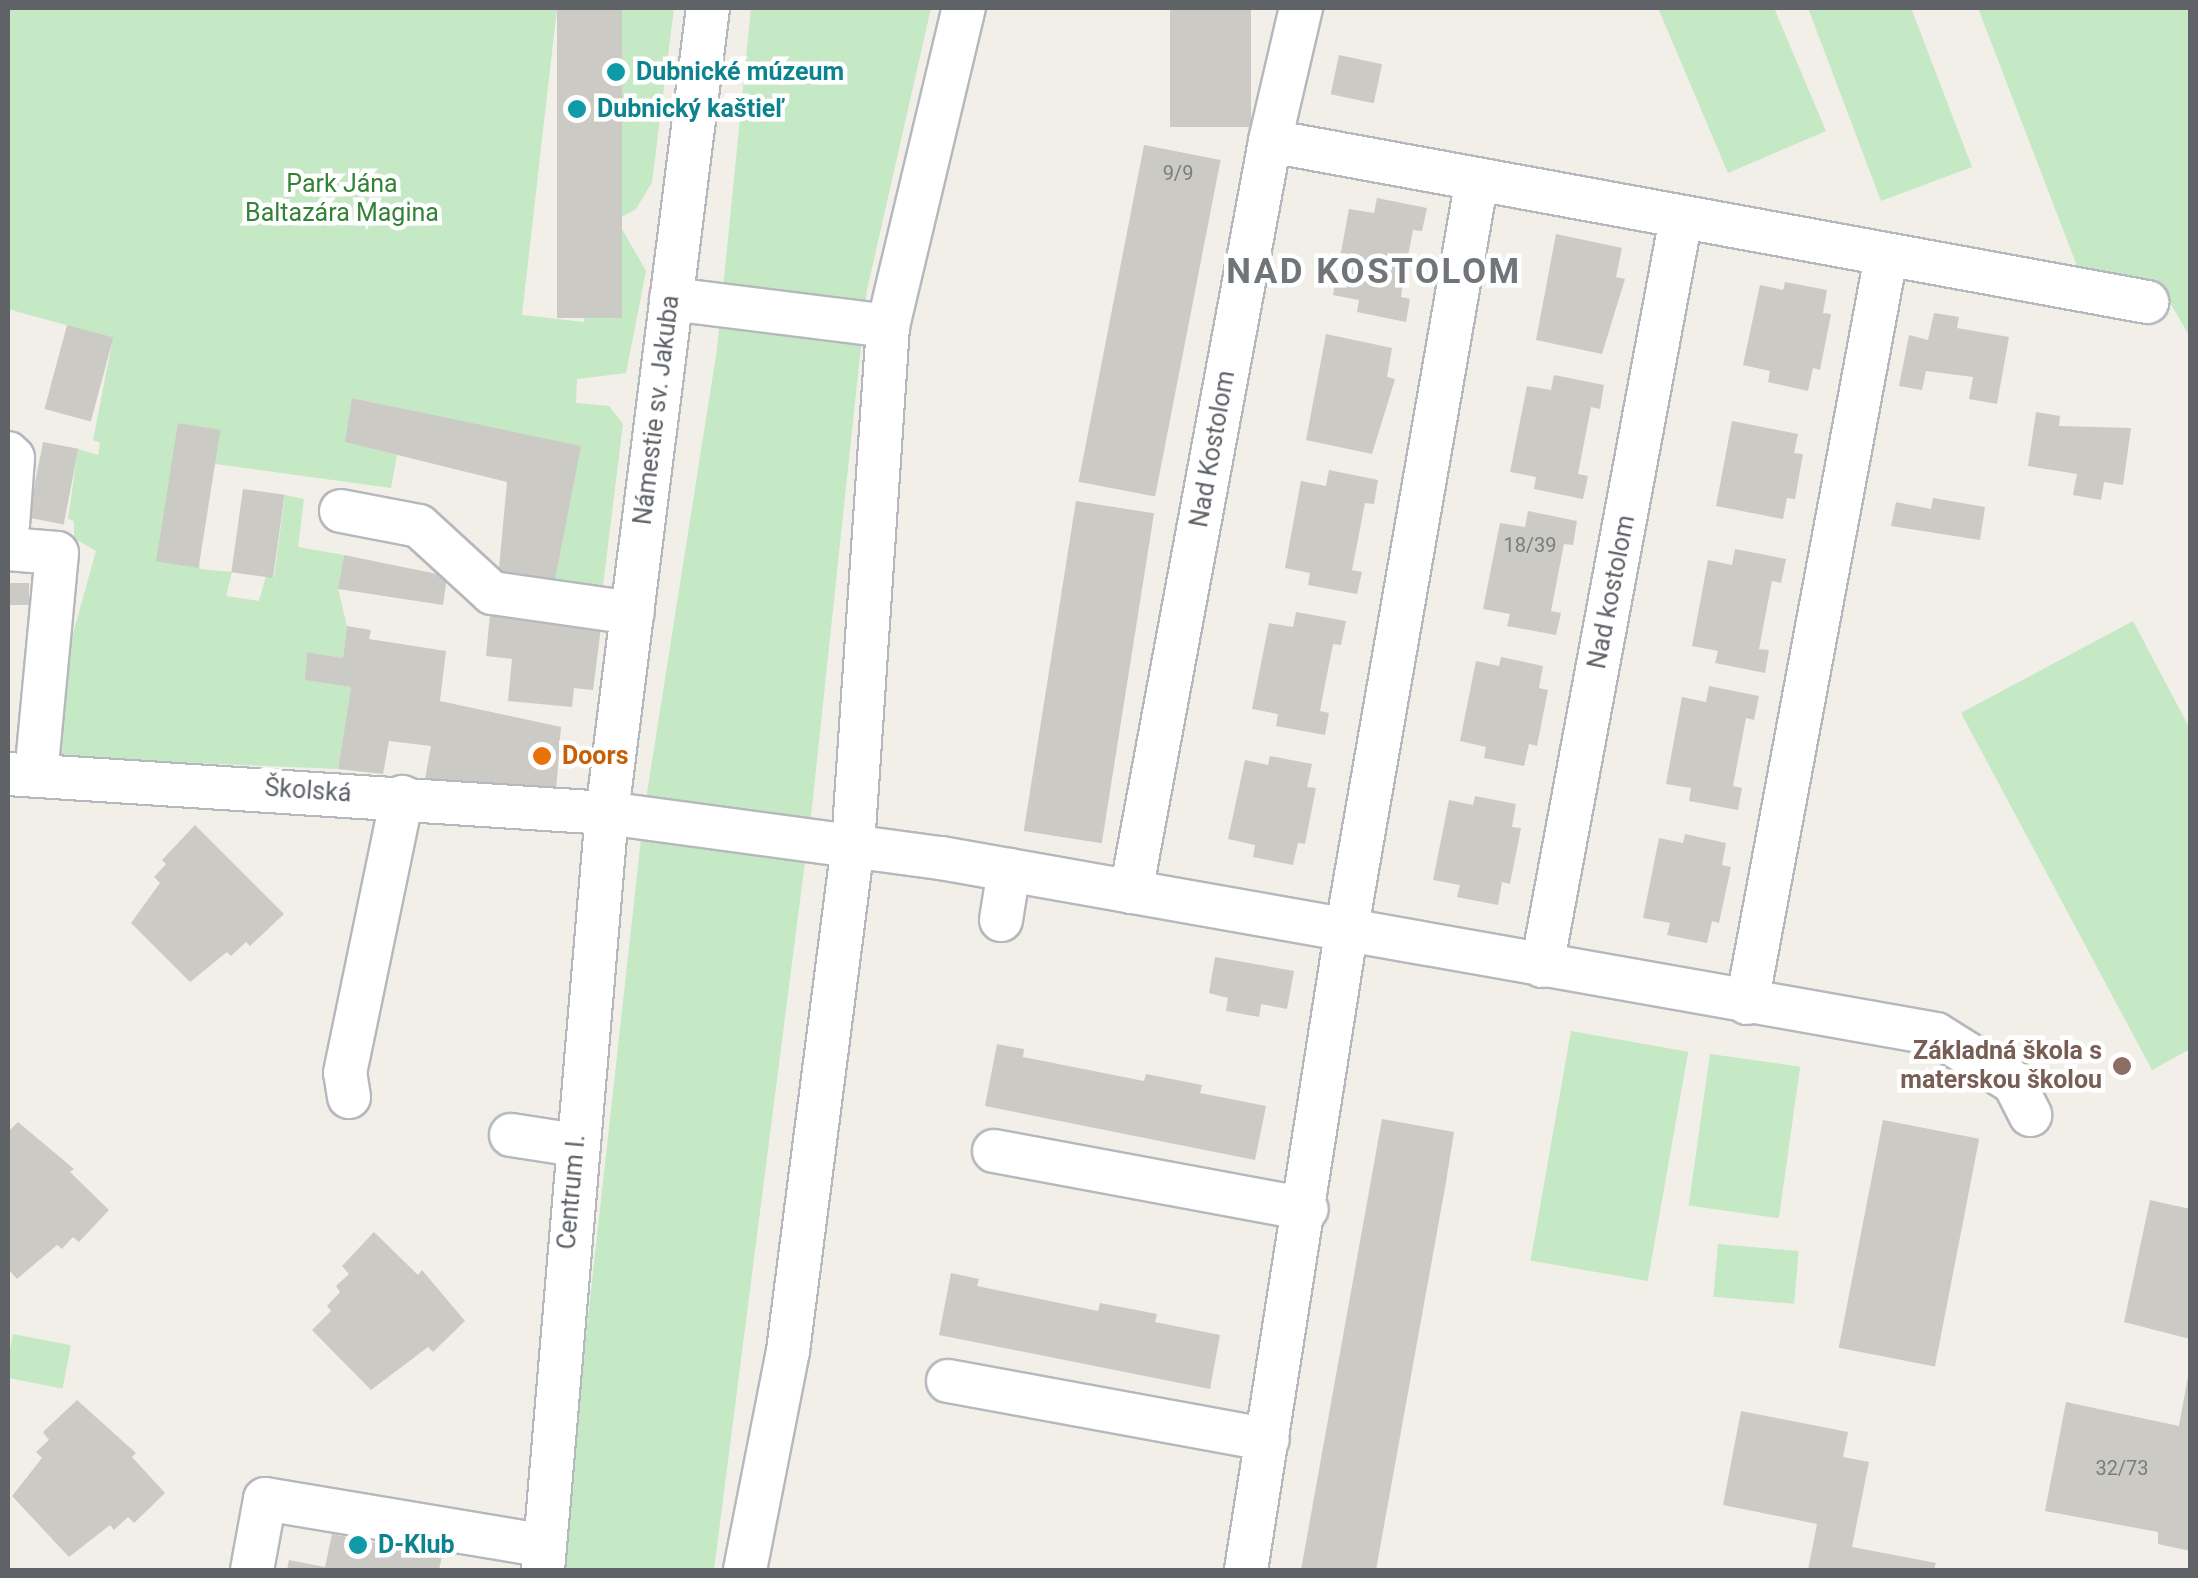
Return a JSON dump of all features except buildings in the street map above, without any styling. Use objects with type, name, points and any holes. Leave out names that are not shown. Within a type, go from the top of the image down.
[{"type":"street","name":"Námestie sv. Jakuba","points":[[608,813],[708,8]]},
{"type":"street","points":[[745,1570],[788,1351],[853,845],[888,326],[964,8]]},
{"type":"street","name":"Nad Kostolom","points":[[1131,892],[1270,141],[1301,8]]},
{"type":"street","points":[[1270,141],[2147,302]]},
{"type":"street","points":[[1246,1570],[1307,1209],[1347,927],[1476,179]]},
{"type":"street","name":"Nad kostolom","points":[[1542,966],[1681,218]]},
{"type":"street","points":[[1747,1003],[1886,256]]},
{"type":"street","points":[[670,299],[888,326]]},
{"type":"street","points":[[8,453],[13,458],[8,524]]},
{"type":"street","points":[[341,512],[419,526],[492,593],[633,613]]},
{"type":"street","points":[[8,549],[57,553],[22,774]]},
{"type":"street","name":"Školská","points":[[22,774],[608,813],[853,845]]},
{"type":"street","points":[[349,1097],[344,1080],[375,1000],[395,900],[402,798]]},
{"type":"street","name":"Centrum I.","points":[[541,1558],[608,813]]},
{"type":"street","points":[[853,845],[1347,927],[1542,966],[1936,1034],[1986,1060],[2014,1084],[2030,1116]]},
{"type":"street","points":[[1001,920],[1008,870]]},
{"type":"street","points":[[511,1134],[576,1145]]},
{"type":"street","points":[[994,1151],[1307,1209]]},
{"type":"street","points":[[948,1381],[1268,1440]]},
{"type":"street","points":[[252,1570],[265,1499],[541,1558]]},
{"type":"green space","name":"Park Jána Baltazára Magina","points":[[8,8],[557,8],[522,315],[584,322],[596,225],[622,229],[646,271],[626,373],[577,379],[576,403],[609,406],[623,424],[603,585],[594,591],[554,585],[580,447],[353,398],[346,442],[397,455],[391,488],[215,464],[219,430],[179,423],[200,569],[232,572],[226,596],[259,601],[266,576],[274,577],[285,495],[304,499],[298,547],[344,555],[338,589],[347,626],[343,658],[307,652],[306,680],[351,687],[338,769],[54,757],[62,673],[96,551],[74,538],[74,521],[68,519],[78,449],[98,455],[100,443],[93,440],[113,338],[8,309]]},
{"type":"green space","points":[[622,8],[674,8],[652,182],[636,209],[624,216],[597,211]]},
{"type":"green space","points":[[751,8],[931,8],[867,290],[812,807],[714,1570],[560,1570],[644,812],[717,349]]},
{"type":"green space","points":[[1658,8],[1774,8],[1826,131],[1728,173]]},
{"type":"green space","points":[[1808,8],[1911,8],[1972,167],[1881,201]]},
{"type":"green space","points":[[1978,8],[2190,8],[2190,337],[2164,292],[2077,266]]},
{"type":"green space","points":[[2133,621],[2190,729],[2190,1049],[2152,1070],[1961,713]]},
{"type":"green space","points":[[1571,1031],[1688,1052],[1648,1281],[1531,1260]]},
{"type":"green space","points":[[1710,1054],[1800,1067],[1779,1218],[1689,1206]]},
{"type":"green space","points":[[1718,1244],[1799,1251],[1794,1304],[1713,1297]]},
{"type":"green space","points":[[13,1334],[71,1345],[63,1388],[8,1378]]},
{"type":"place","name":"Dubnické múzeum","points":[[616,72]]},
{"type":"place","name":"Dubnický kaštieľ","points":[[577,109]]},
{"type":"place","name":"Doors","points":[[542,756]]},
{"type":"place","name":"Základná škola s materskou školou","points":[[2122,1066]]},
{"type":"place","name":"D-Klub","points":[[358,1545]]},
{"type":"district","name":"NAD KOSTOLOM","points":[[1374,272]]}]
